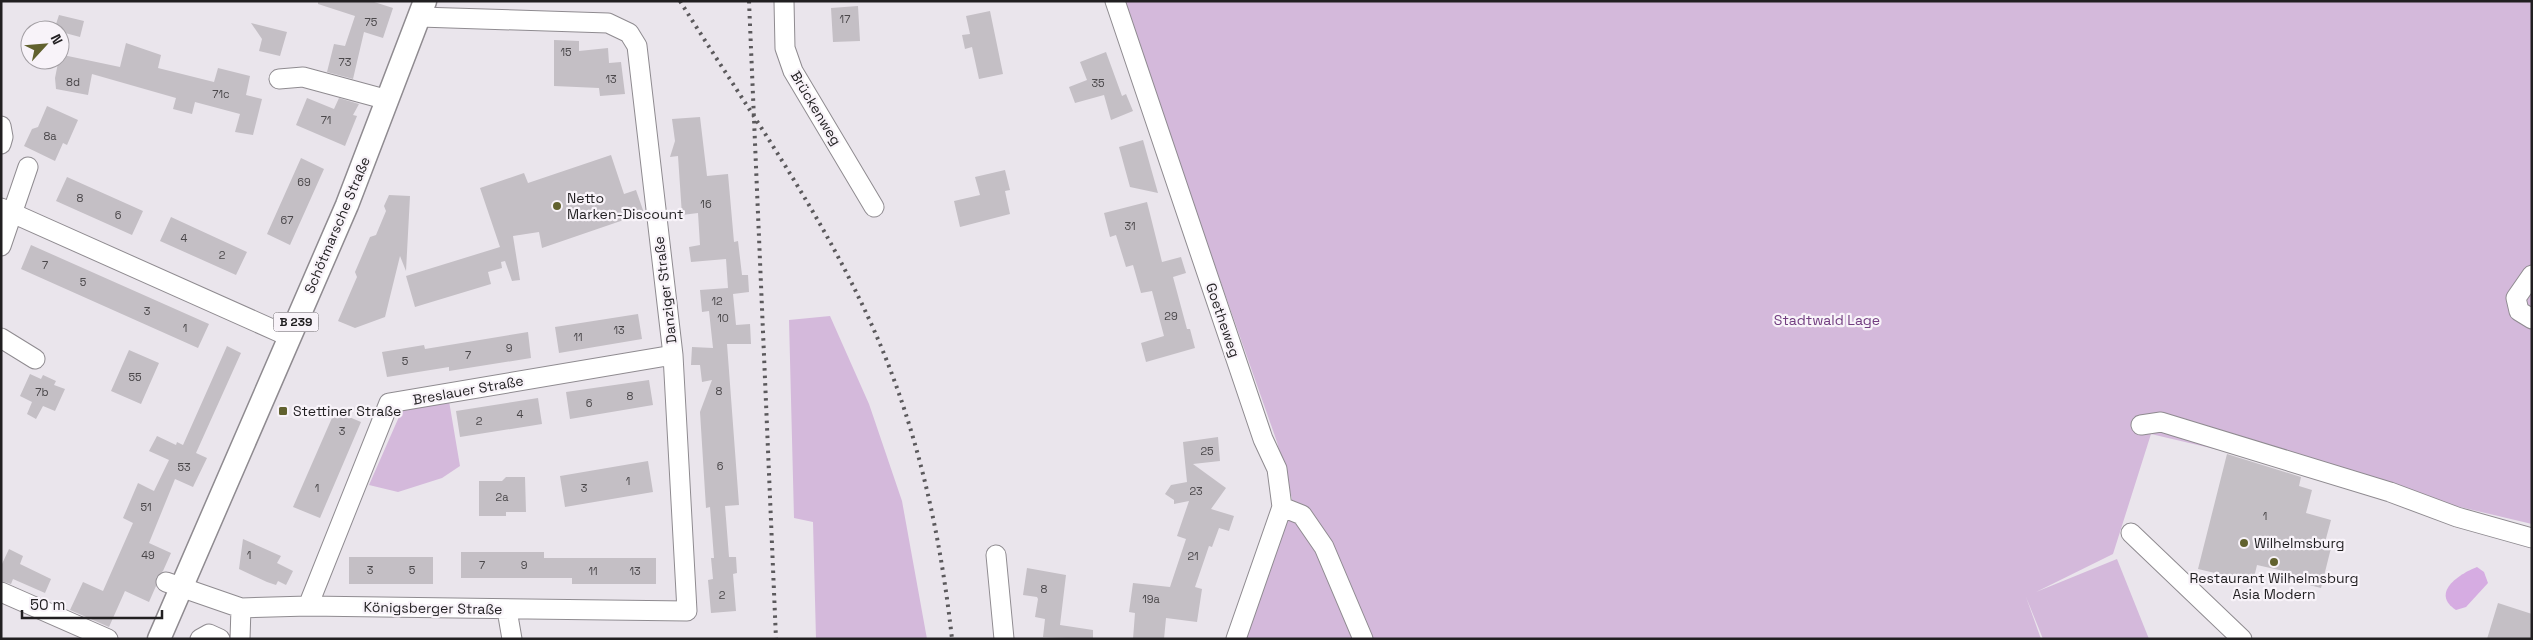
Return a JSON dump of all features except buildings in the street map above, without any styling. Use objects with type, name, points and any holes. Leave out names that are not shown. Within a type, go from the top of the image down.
[{"type":"main road","name":"Schötmarsche Straße","points":[[159,639],[174,585],[290,337],[347,205],[423,9]]},
{"type":"street","name":"Brückenweg","points":[[784,1],[784,48],[793,72],[874,207]]},
{"type":"street","name":"Goetheweg","points":[[1116,1],[1263,439],[1277,469],[1282,507],[1236,639]]},
{"type":"street","name":"Danziger Straße","points":[[423,9],[608,23],[629,33],[637,46],[673,355],[687,611]]},
{"type":"street","points":[[279,79],[302,77],[388,100]]},
{"type":"street","points":[[1,126],[3,137],[1,144]]},
{"type":"street","points":[[1,246],[7,210],[28,167]]},
{"type":"street","points":[[7,210],[290,337]]},
{"type":"street","points":[[2532,275],[2516,298],[2519,311],[2532,319]]},
{"type":"street","points":[[1,338],[34,359]]},
{"type":"street","name":"Breslauer Straße","points":[[308,606],[389,403],[673,355]]},
{"type":"street","points":[[2142,425],[2161,422],[2381,489],[2457,516],[2532,538]]},
{"type":"street","points":[[1282,507],[1302,515],[1324,547],[1363,639]]},
{"type":"street","points":[[2131,533],[2242,639]]},
{"type":"street","points":[[996,555],[1004,639]]},
{"type":"street","name":"Königsberger Straße","points":[[174,585],[241,608],[308,606],[687,611]]},
{"type":"street","points":[[1,592],[108,639]]},
{"type":"street","points":[[240,639],[241,608]]},
{"type":"street","points":[[508,610],[512,639]]},
{"type":"street","points":[[200,639],[209,634],[220,639]]},
{"type":"green space","name":"Stadtwald Lage","points":[[1122,1],[2532,1],[2532,524],[2151,434],[2113,554],[2036,592],[2117,559],[2149,639],[2043,639],[2026,597],[2041,639],[1245,639],[1292,499],[1277,442]]},
{"type":"green space","points":[[830,316],[869,404],[902,501],[927,639],[816,639],[813,522],[794,518],[789,320]]},
{"type":"green space","points":[[449,401],[460,466],[442,478],[398,492],[369,485],[402,410]]},
{"type":"shaded area","points":[[2477,567],[2484,572],[2488,583],[2466,607],[2456,610],[2449,604],[2446,591],[2462,574]]},
{"type":"railway","points":[[680,1],[774,147],[819,222],[878,339],[894,380],[921,464],[939,551],[952,639]]},
{"type":"railway","points":[[749,1],[776,639]]},
{"type":"place","name":"Netto Marken-Discount","points":[[557,206]]},
{"type":"place","name":"Stettiner Straße","points":[[283,411]]},
{"type":"place","name":"Wilhelmsburg","points":[[2244,543]]},
{"type":"place","name":"Restaurant Wilhelmsburg Asia Modern","points":[[2274,562]]}]
